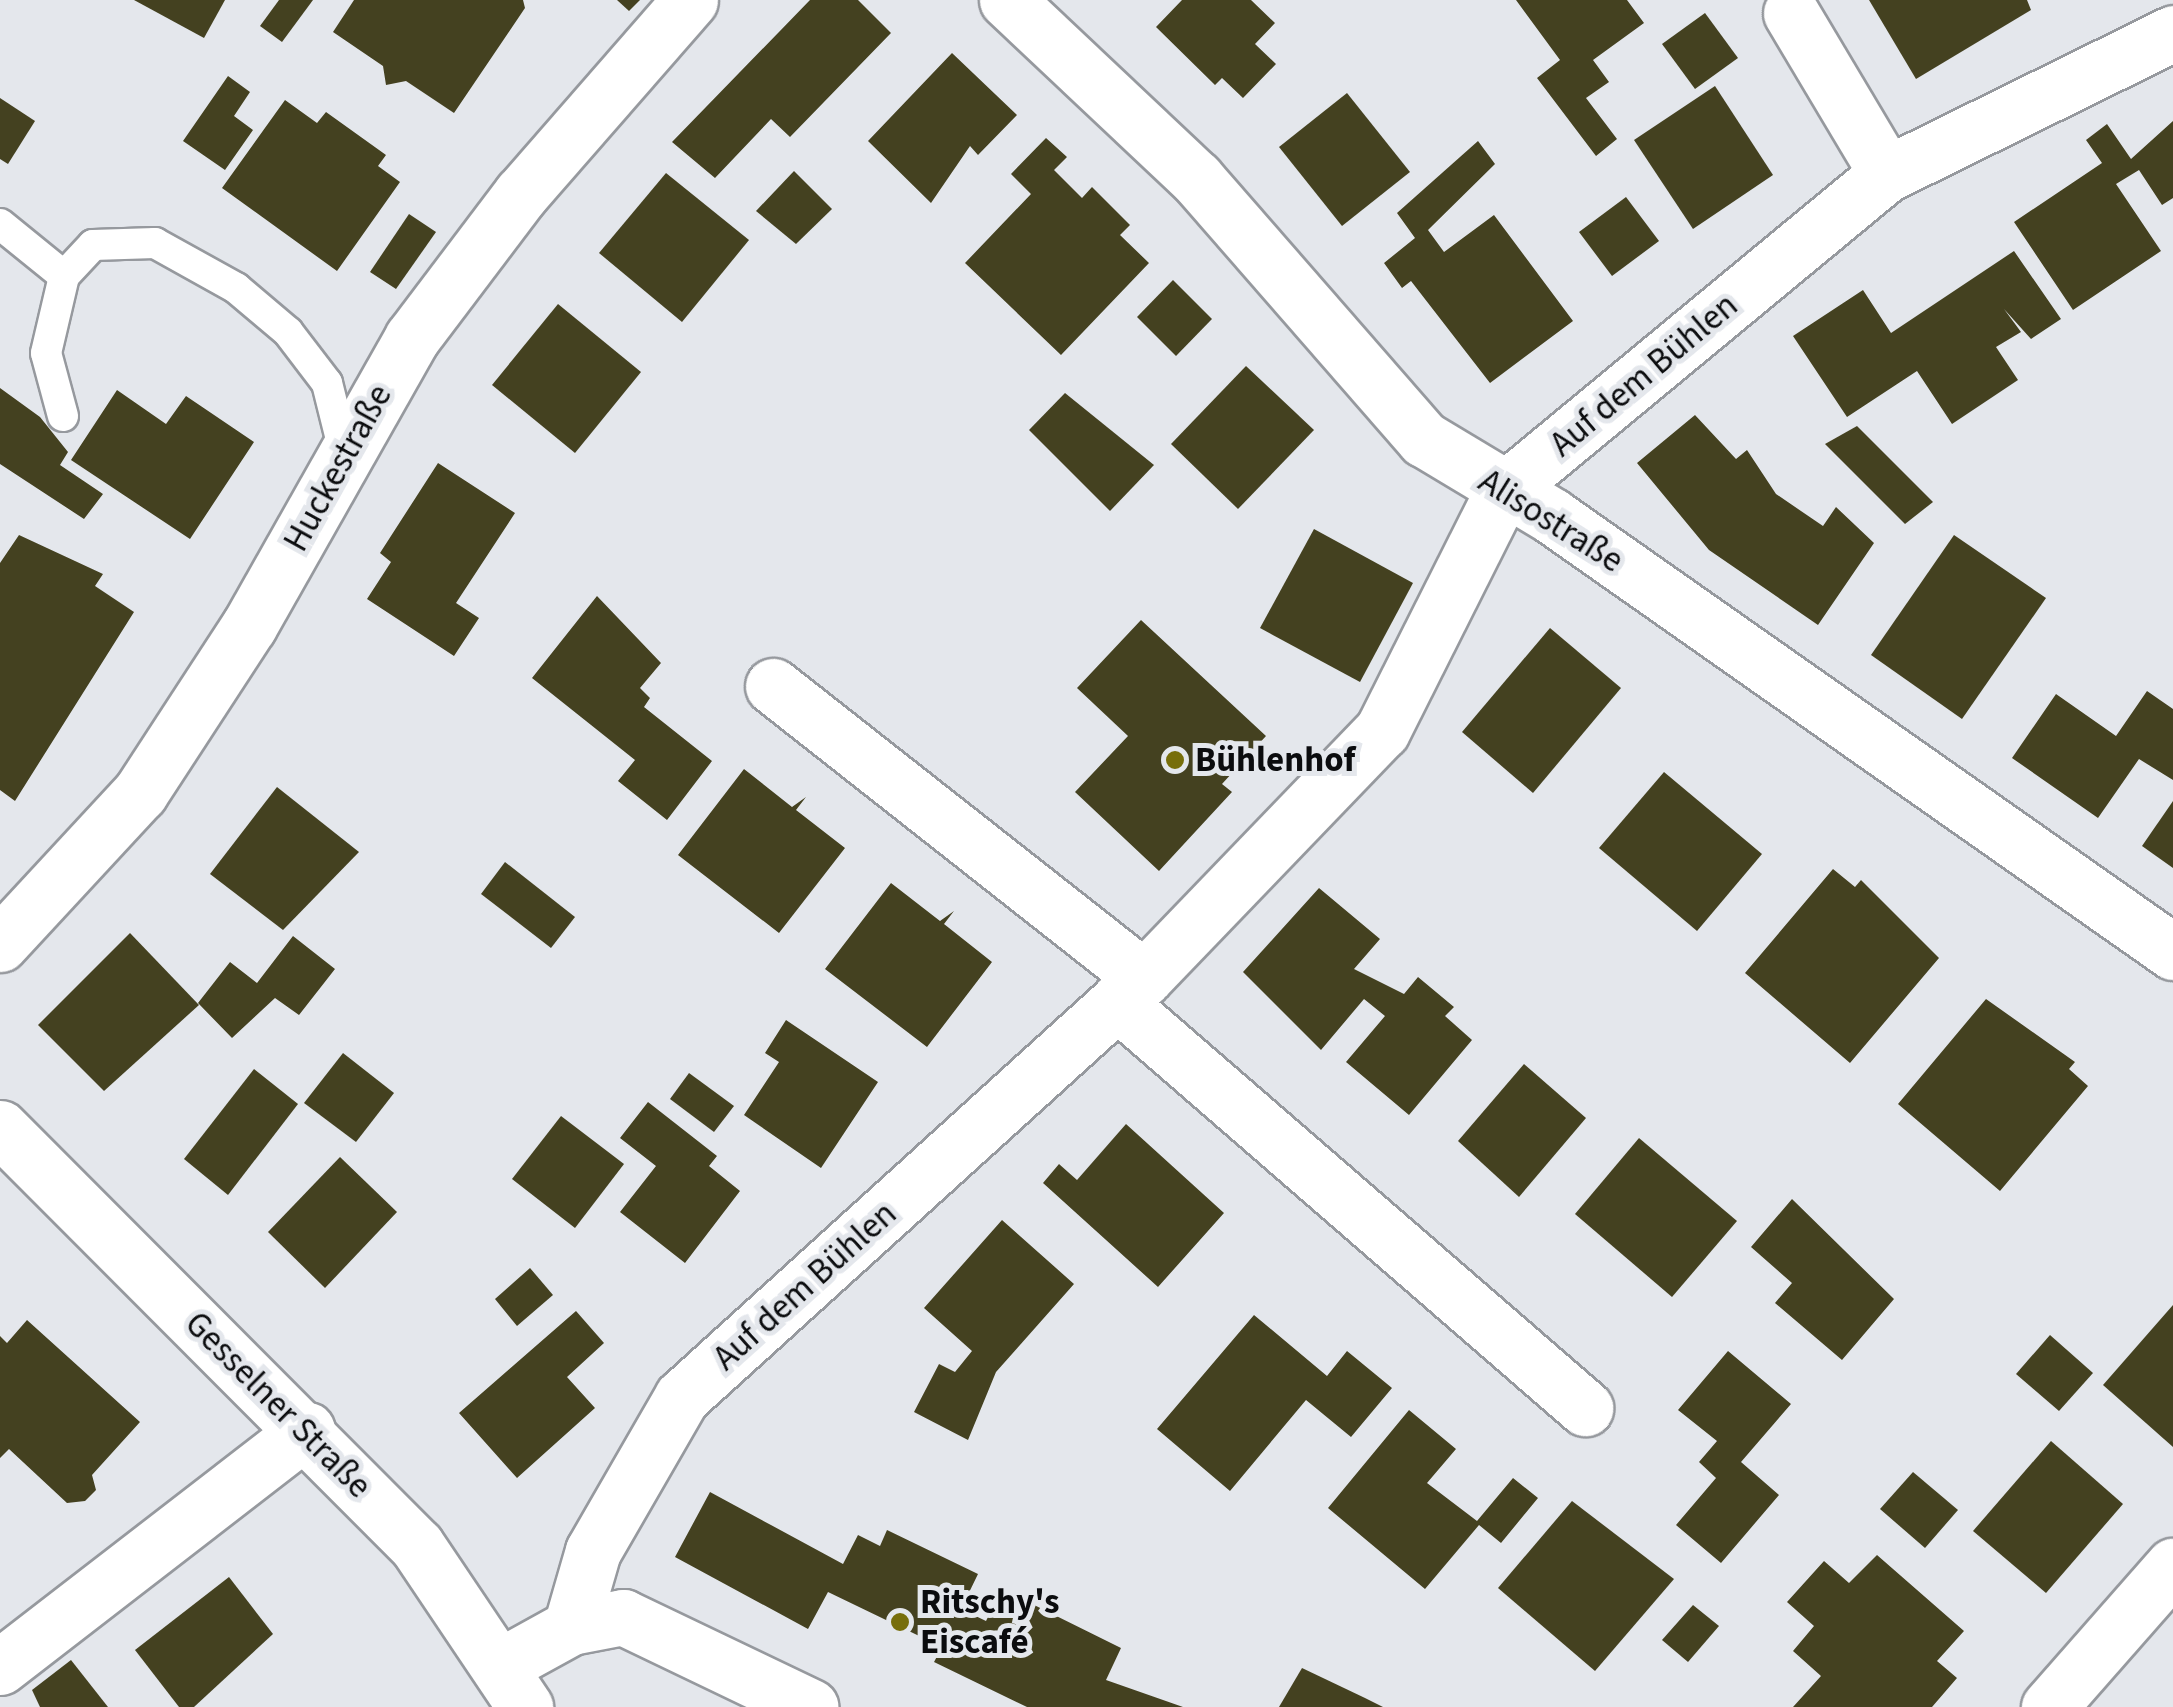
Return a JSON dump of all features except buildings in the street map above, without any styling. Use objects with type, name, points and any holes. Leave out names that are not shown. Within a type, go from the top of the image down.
[{"type":"street","name":"Huckestraße","points":[[0,944],[140,792],[412,338],[520,194],[690,0]]},
{"type":"street","name":"Alisostraße","points":[[1007,0],[1196,178],[1424,439],[1502,492],[1552,516],[2173,952]]},
{"type":"street","points":[[1791,13],[1887,174]]},
{"type":"street","name":"Auf dem Bühlen","points":[[571,1626],[593,1550],[682,1397],[1130,990],[1382,731],[1502,492],[1887,174],[2173,34]]},
{"type":"street","points":[[773,686],[1130,990],[1585,1408]]},
{"type":"street","name":"Gesselner Straße","points":[[0,1128],[307,1430],[417,1546],[514,1686]]},
{"type":"street","points":[[0,1667],[307,1430]]},
{"type":"street","points":[[2050,1707],[2173,1566]]},
{"type":"street","points":[[514,1686],[571,1626],[623,1616],[811,1707]]},
{"type":"lane","points":[[0,224],[64,276]]},
{"type":"lane","points":[[64,416],[46,353],[64,276],[94,245],[155,243],[236,288],[288,332],[326,382],[345,454]]},
{"type":"place","name":"Bühlenhof","points":[[1175,760]]},
{"type":"place","name":"Ritschy's Eiscafé","points":[[900,1622]]}]
